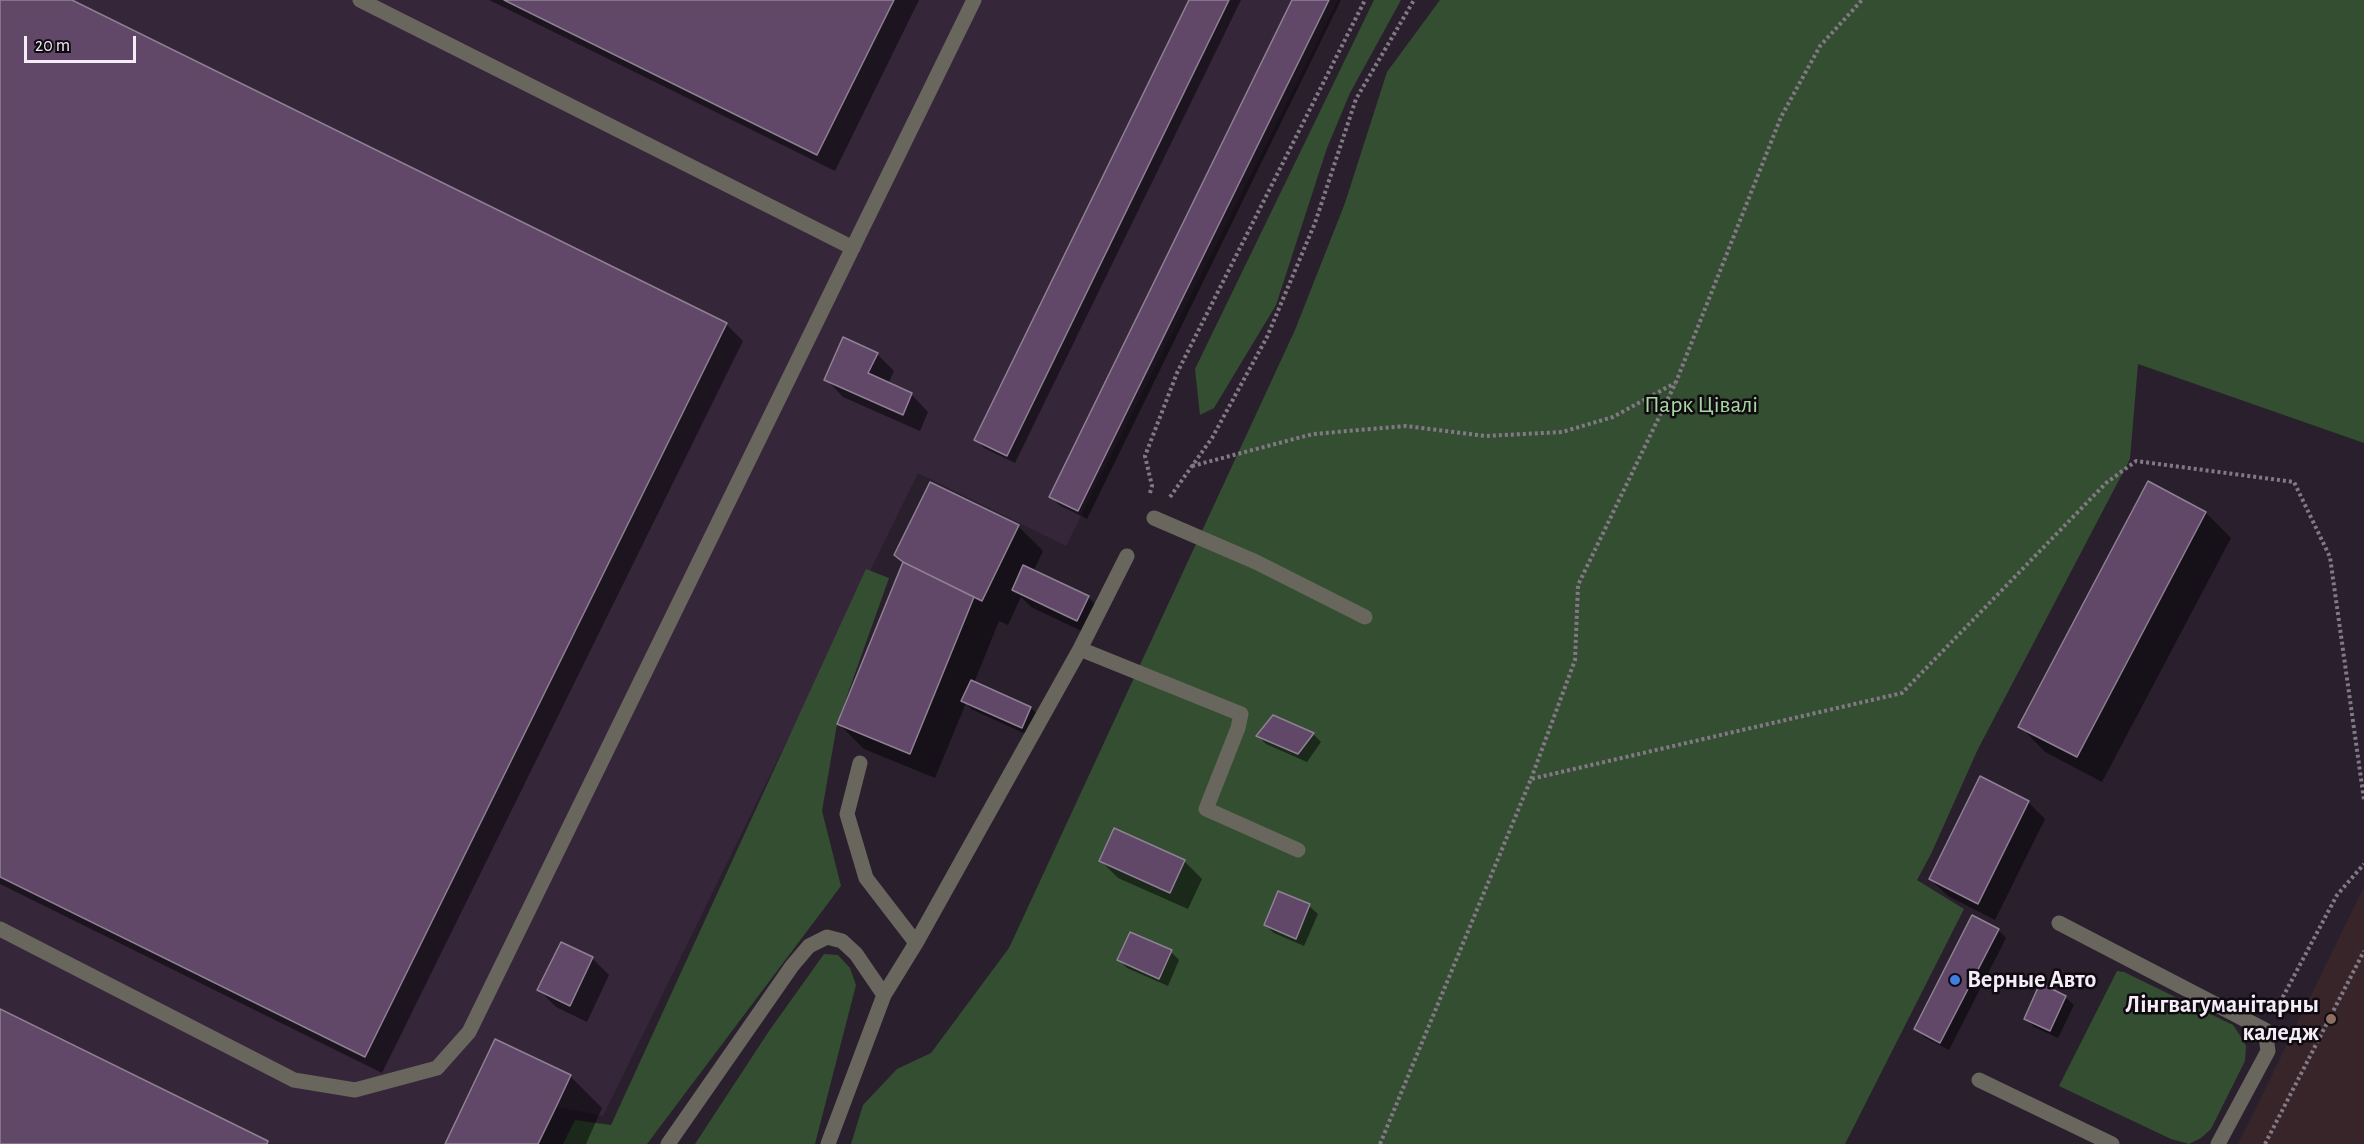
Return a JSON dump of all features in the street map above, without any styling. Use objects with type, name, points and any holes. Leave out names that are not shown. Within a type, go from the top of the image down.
[{"type":"lane","points":[[360,0],[854,248]]},
{"type":"lane","points":[[0,929],[294,1080],[354,1090],[437,1068],[469,1032],[974,0]]},
{"type":"lane","points":[[1154,518],[1256,562],[1365,616]]},
{"type":"lane","points":[[828,1144],[885,995],[1080,649],[1127,556]]},
{"type":"lane","points":[[1080,649],[1241,714],[1206,809],[1298,850]]},
{"type":"lane","points":[[860,763],[847,814],[866,878],[916,943]]},
{"type":"lane","points":[[2059,923],[2265,1030],[2268,1051],[2218,1144]]},
{"type":"lane","points":[[668,1144],[792,966],[809,946],[827,937],[842,941],[856,954],[885,995]]},
{"type":"lane","points":[[1979,1080],[2112,1144]]},
{"type":"path","points":[[1149,496],[1152,486],[1145,456],[1177,373],[1365,0]]},
{"type":"path","points":[[1154,518],[1212,438],[1268,337],[1315,223],[1356,99],[1414,0]]},
{"type":"path","points":[[1380,1144],[1532,779],[1575,660],[1578,585],[1676,382],[1781,117],[1820,46],[1862,0]]},
{"type":"path","points":[[1192,466],[1313,434],[1406,426],[1485,436],[1562,432],[1613,417],[1676,382]]},
{"type":"path","points":[[1532,779],[1902,693],[2106,483],[2136,461],[2294,482],[2330,557],[2364,800]]},
{"type":"path","points":[[2265,1030],[2337,895],[2364,864]]},
{"type":"path","points":[[2265,1144],[2364,951]]},
{"type":"shaded area","points":[[0,0],[1338,0],[1066,546],[918,473],[603,1116],[556,1107],[537,1144],[0,1144]]},
{"type":"shaded area","name":"Лінгвагуманітарны каледж","points":[[2364,888],[2364,1144],[2238,1144],[2360,895]]},
{"type":"green space","points":[[1374,0],[1401,0],[1350,93],[1327,148],[1276,305],[1214,408],[1200,415],[1195,369]]},
{"type":"green space","name":"Парк Цівалі","points":[[1440,0],[2364,0],[2364,443],[2138,364],[2130,459],[1978,749],[1917,880],[1964,909],[1845,1144],[851,1144],[863,1105],[897,1069],[931,1053],[1009,948],[1295,330],[1345,203],[1387,72]]},
{"type":"green space","points":[[866,569],[889,578],[837,724],[822,811],[841,886],[647,1144],[563,1144],[575,1120],[611,1125]]},
{"type":"green space","points":[[824,954],[838,955],[850,968],[856,985],[815,1144],[695,1144],[769,1031]]},
{"type":"green space","points":[[2117,971],[2124,972],[2233,1025],[2246,1046],[2245,1061],[2211,1129],[2201,1138],[2189,1144],[2171,1139],[2059,1086]]},
{"type":"building","points":[[0,0],[72,0],[727,323],[365,1057],[0,877]]},
{"type":"building","points":[[504,0],[894,0],[817,155]]},
{"type":"building","points":[[1189,0],[1229,0],[1007,456],[974,440]]},
{"type":"building","points":[[1292,0],[1329,0],[1078,511],[1049,497]]},
{"type":"building","points":[[843,337],[878,353],[868,373],[912,393],[903,415],[824,380]]},
{"type":"building","points":[[2148,481],[2206,512],[2077,757],[2018,727]]},
{"type":"building","points":[[930,482],[1019,525],[982,601],[903,562],[894,555]]},
{"type":"building","points":[[903,562],[974,597],[910,754],[837,724]]},
{"type":"building","points":[[1023,565],[1089,596],[1077,621],[1012,590]]},
{"type":"building","points":[[971,680],[1031,707],[1022,728],[961,701]]},
{"type":"building","points":[[1273,715],[1314,733],[1298,754],[1256,736]]},
{"type":"building","points":[[1980,776],[2029,801],[1978,904],[1929,879]]},
{"type":"building","points":[[1114,828],[1185,860],[1170,893],[1099,861]]},
{"type":"building","points":[[1278,891],[1310,904],[1296,939],[1264,925]]},
{"type":"building","points":[[1972,915],[1999,929],[1940,1043],[1914,1029]]},
{"type":"building","points":[[1130,932],[1172,950],[1159,979],[1117,960]]},
{"type":"building","points":[[561,942],[593,957],[570,1006],[537,990]]},
{"type":"building","points":[[2040,983],[2066,996],[2050,1031],[2024,1019]]},
{"type":"building","points":[[0,1009],[268,1141],[267,1144],[0,1144]]},
{"type":"building","points":[[495,1039],[571,1075],[556,1107],[538,1144],[445,1144]]},
{"type":"place","name":"Верные Авто","points":[[1955,980]]},
{"type":"place","name":"Лінгвагуманітарны каледж","points":[[2331,1019]]}]
